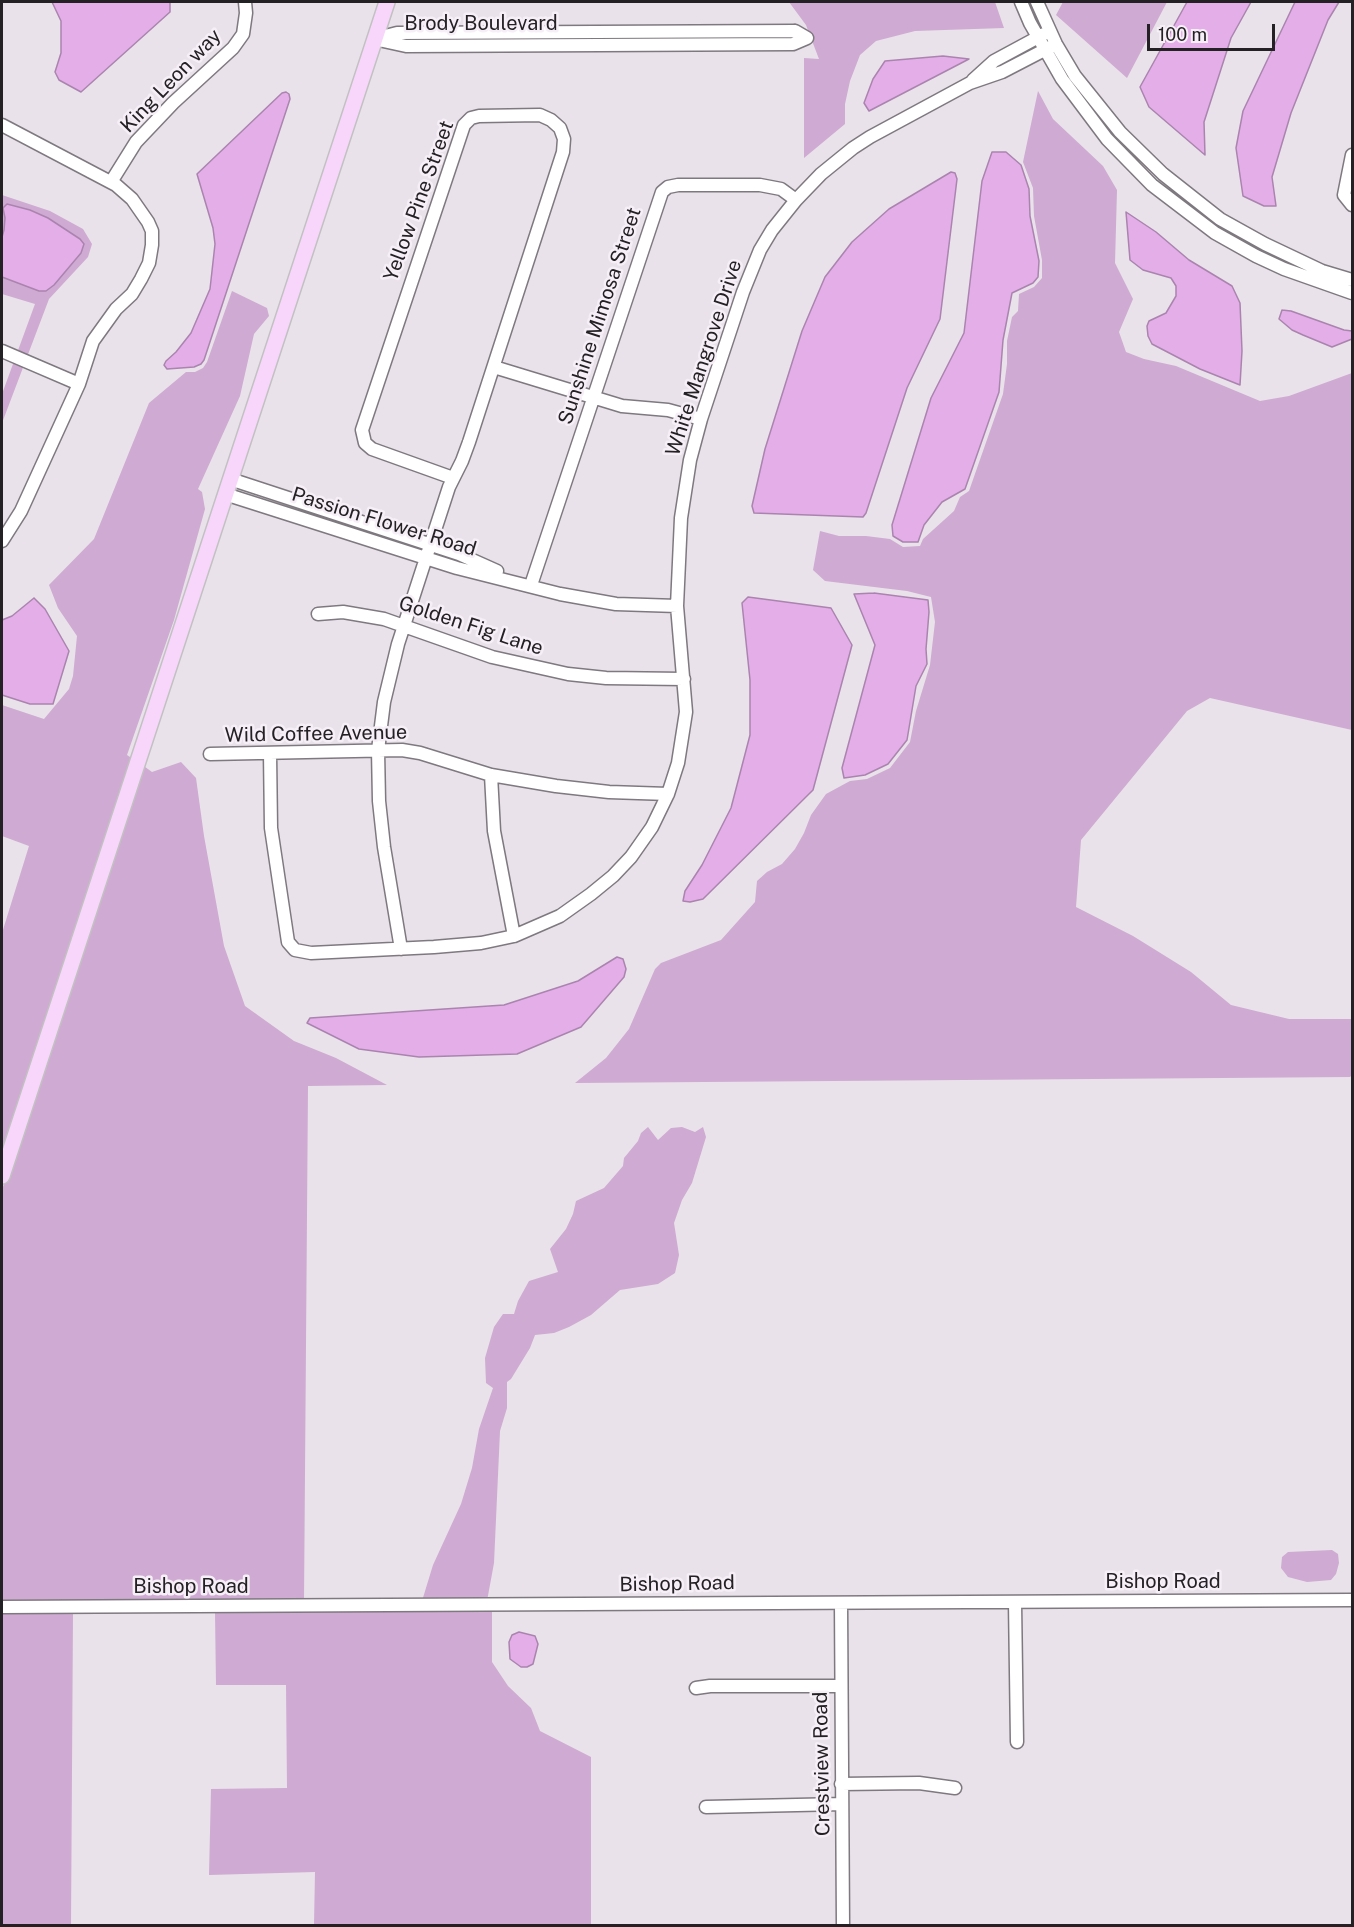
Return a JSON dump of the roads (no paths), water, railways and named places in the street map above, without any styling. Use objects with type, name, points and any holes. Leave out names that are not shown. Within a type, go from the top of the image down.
[{"type":"main road","points":[[2,1176],[387,2]]},
{"type":"street","name":"King Leon way","points":[[111,182],[136,142],[173,103],[233,48],[243,34],[245,2]]},
{"type":"street","points":[[1021,2],[1037,38],[1062,80],[1107,139],[1152,185],[1215,233],[1256,256],[1284,269],[1353,293]]},
{"type":"street","points":[[1037,2],[1056,44],[1075,76],[1120,132],[1163,174],[1220,219],[1322,271],[1353,280]]},
{"type":"street","name":"Brody Boulevard","points":[[783,31],[795,31],[807,38],[793,44],[406,46],[374,39],[397,33],[783,31]]},
{"type":"street","name":"White Mangrove Drive","points":[[970,83],[994,61],[1050,31]]},
{"type":"street","name":"White Mangrove Drive","points":[[270,753],[272,828],[288,942],[295,950],[311,953],[401,949],[480,943],[514,936],[560,916],[613,876],[638,848],[668,794],[678,763],[685,728],[684,679],[677,606],[681,518],[690,460],[701,419],[749,275],[772,230],[821,174],[870,137],[970,83],[1002,72],[1056,44]]},
{"type":"street","name":"Yellow Pine Street","points":[[401,949],[384,847],[379,801],[378,750],[387,684],[430,545],[494,367],[563,152],[562,123],[540,115],[479,116],[465,123],[444,178],[363,425],[363,438],[372,449],[453,478]]},
{"type":"street","points":[[2,125],[111,182],[132,199],[152,231],[149,263],[132,294],[116,309],[93,342],[79,384],[21,511],[2,541]]},
{"type":"street","points":[[1353,155],[1344,195],[1353,205]]},
{"type":"street","name":"Sunshine Mimosa Street","points":[[531,585],[662,192],[668,187],[678,185],[760,185],[781,189],[796,200]]},
{"type":"street","points":[[2,351],[79,384]]},
{"type":"street","points":[[494,367],[632,408],[668,410],[701,419]]},
{"type":"street","name":"Passion Flower Road","points":[[228,486],[430,545],[466,557],[531,585]]},
{"type":"street","name":"Passion Flower Road","points":[[228,486],[457,568],[599,602],[638,606],[677,606]]},
{"type":"street","name":"Golden Fig Lane","points":[[318,614],[350,613],[384,618],[492,657],[539,669],[606,678],[684,679]]},
{"type":"street","name":"Wild Coffee Avenue","points":[[210,754],[402,750],[420,753],[491,775],[579,789],[668,794]]},
{"type":"street","points":[[491,775],[494,831],[514,936]]},
{"type":"street","name":"Bishop Road","points":[[2,1607],[1353,1600]]},
{"type":"street","points":[[1015,1602],[1017,1742]]},
{"type":"street","name":"Crestview Road","points":[[842,1603],[840,1686],[843,1926]]},
{"type":"street","points":[[696,1688],[710,1686],[840,1686]]},
{"type":"street","points":[[841,1784],[919,1783],[955,1788]]},
{"type":"street","points":[[706,1807],[842,1804]]}]
